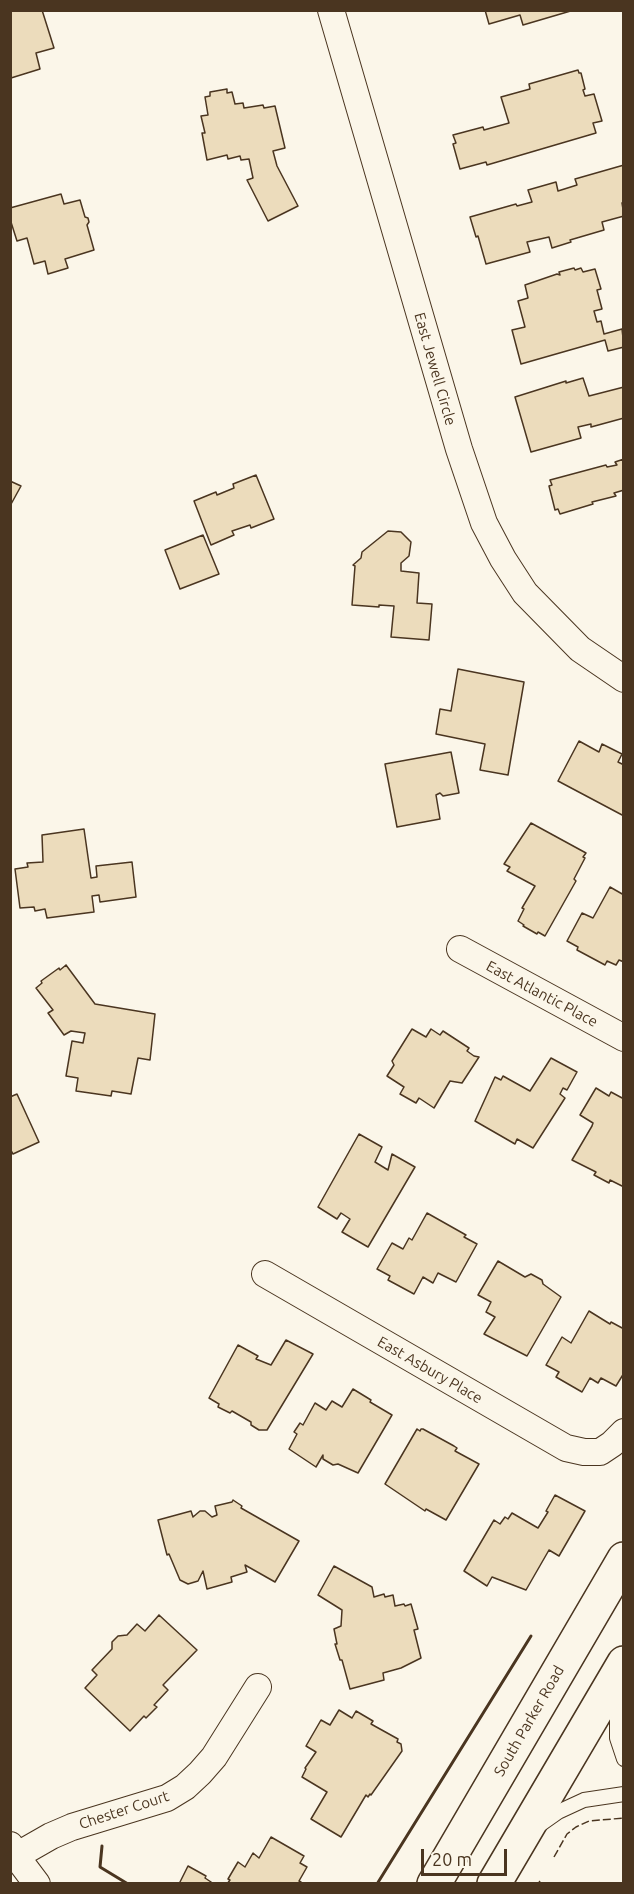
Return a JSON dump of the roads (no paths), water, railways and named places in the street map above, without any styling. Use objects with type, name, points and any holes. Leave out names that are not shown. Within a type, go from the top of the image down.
[{"type":"main road","name":"South Parker Road","points":[[434,1884],[624,1559]]},
{"type":"main road","points":[[494,1884],[623,1664]]},
{"type":"street","name":"East Jewell Circle","points":[[331,10],[457,443],[484,523],[502,559],[525,593],[580,649],[624,679]]},
{"type":"street","name":"East Atlantic Place","points":[[460,950],[624,1038]]},
{"type":"street","name":"East Asbury Place","points":[[265,1274],[566,1448],[584,1452],[600,1452],[624,1432]]},
{"type":"street","name":"Chester Court","points":[[13,1850],[97,1818],[167,1798],[185,1787],[214,1757],[258,1687]]},
{"type":"street","points":[[13,1850],[37,1884]]},
{"type":"lane","points":[[623,1664],[616,1707],[617,1738],[624,1759]]},
{"type":"lane","points":[[515,1848],[533,1830],[558,1812],[584,1800],[624,1794]]}]
